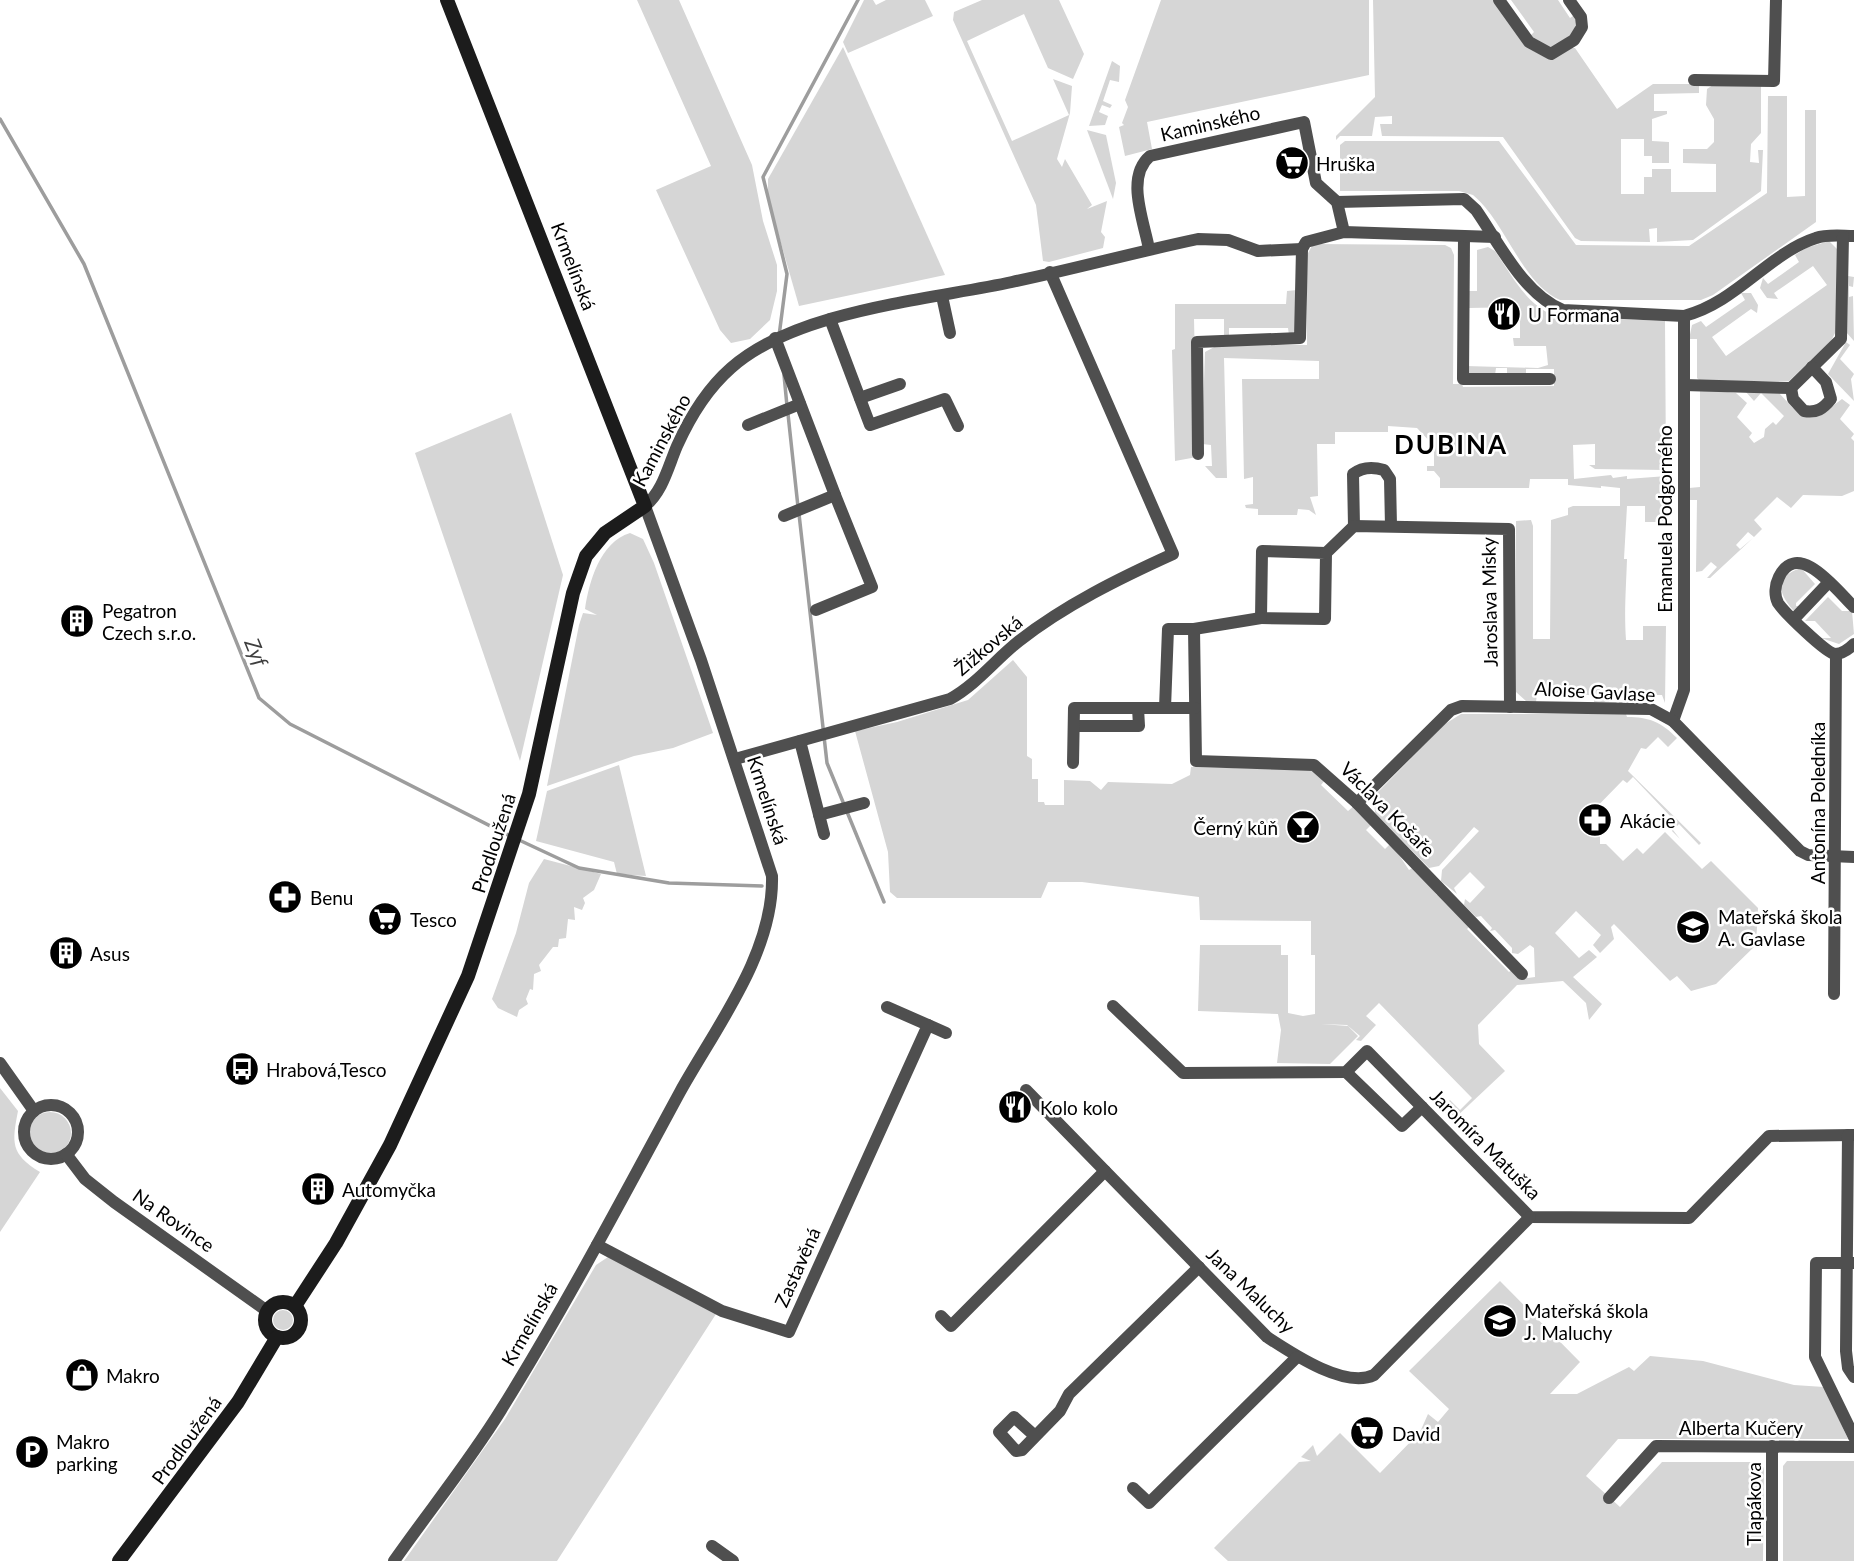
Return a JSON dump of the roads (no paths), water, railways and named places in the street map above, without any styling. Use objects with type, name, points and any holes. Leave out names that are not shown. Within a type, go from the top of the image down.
[{"type":"main road","name":"Krmelínská","points":[[447,0],[645,506]]},
{"type":"main road","name":"Prodloužená","points":[[295,1306],[355,1210],[415,1096],[468,976],[511,854],[539,757],[578,575],[591,548],[605,533],[645,506]]},
{"type":"main road","points":[[282,1302],[295,1306],[300,1315],[299,1329],[291,1336],[277,1337],[265,1325],[267,1311],[282,1302]]},
{"type":"main road","name":"Prodloužená","points":[[119,1561],[238,1402],[277,1337]]},
{"type":"street","points":[[1499,0],[1529,42],[1547,53],[1576,44],[1582,22],[1569,0]]},
{"type":"street","points":[[1694,80],[1774,81],[1776,0]]},
{"type":"street","name":"Kaminského","points":[[645,506],[660,490],[685,430],[709,391],[730,368],[775,338],[830,320],[1149,249],[1136,179],[1142,163],[1150,156],[1304,122],[1316,183],[1337,202]]},
{"type":"street","points":[[1344,232],[1342,213],[1337,202],[1464,199],[1476,210],[1533,290],[1548,305],[1563,310],[1684,316],[1703,311],[1796,247],[1817,237],[1848,236],[1841,340],[1791,388],[1684,385]]},
{"type":"street","points":[[1198,454],[1197,342],[1300,338],[1302,249],[1312,238],[1344,232],[1495,237]]},
{"type":"street","points":[[1149,249],[1213,237],[1258,251],[1302,249]]},
{"type":"street","points":[[1464,237],[1463,379],[1550,379]]},
{"type":"street","name":"Žižkovská","points":[[735,759],[950,699],[969,688],[1019,641],[1124,577],[1173,554],[1051,272]]},
{"type":"street","points":[[942,296],[950,333]]},
{"type":"street","name":"Emanuela Podgorného","points":[[1672,721],[1684,690],[1684,316]]},
{"type":"street","points":[[830,320],[870,425],[944,392],[958,426]]},
{"type":"street","points":[[775,338],[872,587],[816,610]]},
{"type":"street","points":[[1791,388],[1793,399],[1804,411],[1818,411],[1825,406],[1830,399],[1830,392],[1812,367]]},
{"type":"street","points":[[860,398],[900,384]]},
{"type":"street","points":[[748,425],[800,404]]},
{"type":"street","points":[[1165,708],[1168,629],[1195,629],[1261,618],[1325,619],[1326,553],[1354,526],[1353,474],[1364,469],[1384,470],[1390,479],[1391,526]]},
{"type":"street","points":[[784,516],[835,495]]},
{"type":"street","name":"Krmelínská","points":[[394,1561],[500,1411],[597,1245],[732,1000],[755,953],[767,916],[772,894],[772,876],[735,759],[645,506]]},
{"type":"street","name":"Jaroslava Misky","points":[[1354,526],[1509,529],[1510,707]]},
{"type":"street","points":[[1261,618],[1262,551],[1326,553]]},
{"type":"street","points":[[1854,607],[1812,566],[1795,563],[1782,571],[1775,585],[1778,603],[1825,650],[1836,654],[1848,650],[1854,644]]},
{"type":"street","points":[[1794,619],[1829,582]]},
{"type":"street","name":"Václava Košaře","points":[[1195,629],[1196,761],[1314,765],[1357,803],[1522,974]]},
{"type":"street","name":"Antonína Poledníka","points":[[1834,994],[1836,654]]},
{"type":"street","name":"Aloise Gavlase","points":[[1357,803],[1451,710],[1462,706],[1651,709],[1672,721],[1800,850],[1808,855],[1854,857]]},
{"type":"street","points":[[1073,764],[1074,708],[1195,708]]},
{"type":"street","points":[[1074,726],[1139,726],[1138,708]]},
{"type":"street","points":[[800,741],[824,834]]},
{"type":"street","points":[[819,815],[864,803]]},
{"type":"street","points":[[1112,1006],[1183,1073],[1346,1072],[1402,1126],[1422,1107]]},
{"type":"street","points":[[887,1007],[946,1032]]},
{"type":"street","name":"Zastavěná","points":[[597,1245],[722,1311],[789,1332],[928,1025]]},
{"type":"street","name":"Jaromíra Matuška","points":[[1346,1072],[1367,1051],[1530,1216],[1689,1218],[1769,1136],[1851,1135]]},
{"type":"street","points":[[0,1063],[34,1111]]},
{"type":"street","name":"Jana Maluchy","points":[[1026,1090],[1268,1337],[1297,1357],[1354,1381],[1374,1375],[1530,1216]]},
{"type":"street","points":[[55,1105],[73,1116],[78,1130],[77,1139],[66,1154],[49,1159],[32,1152],[23,1136],[27,1118],[34,1111],[55,1105]]},
{"type":"street","points":[[1851,1135],[1846,1351],[1848,1368],[1854,1377]]},
{"type":"street","name":"Na Rovince","points":[[66,1154],[95,1186],[267,1311]]},
{"type":"street","points":[[941,1316],[951,1326],[1105,1171]]},
{"type":"street","points":[[1850,1263],[1816,1263],[1815,1357],[1854,1437]]},
{"type":"street","points":[[1035,1436],[1060,1411],[1069,1394],[1199,1267]]},
{"type":"street","points":[[1133,1488],[1149,1503],[1297,1357]]},
{"type":"street","name":"Alberta Kučery","points":[[1609,1497],[1656,1446],[1854,1447]]},
{"type":"street","name":"Tlapákova","points":[[1772,1446],[1772,1561]]},
{"type":"street","points":[[712,1546],[733,1561]]},
{"type":"waterway","points":[[779,336],[787,274],[763,177],[858,0]]},
{"type":"waterway","name":"Zyf","points":[[0,119],[84,264],[259,698],[290,724],[512,837]]},
{"type":"waterway","points":[[784,375],[787,406]]},
{"type":"waterway","points":[[788,414],[798,507]]},
{"type":"waterway","points":[[799,514],[827,763],[884,902]]},
{"type":"waterway","name":"Zyf","points":[[519,840],[579,868],[669,883],[762,886]]},
{"type":"place","name":"Hruška","points":[[1292,163]]},
{"type":"place","name":"U Formana","points":[[1504,314]]},
{"type":"place","name":"Pegatron Czech s.r.o.","points":[[77,621]]},
{"type":"place","name":"Akácie","points":[[1595,820]]},
{"type":"place","name":"Černý kůň","points":[[1303,827]]},
{"type":"place","name":"Benu","points":[[285,897]]},
{"type":"place","name":"Tesco","points":[[385,919]]},
{"type":"place","name":"Mateřská škola A. Gavlase","points":[[1693,927]]},
{"type":"place","name":"Asus","points":[[66,953]]},
{"type":"place","name":"Hrabová,Tesco","points":[[242,1069]]},
{"type":"place","name":"Kolo kolo","points":[[1015,1107]]},
{"type":"place","name":"Automyčka","points":[[318,1189]]},
{"type":"place","name":"Mateřská škola J. Maluchy","points":[[1500,1321]]},
{"type":"place","name":"Makro","points":[[82,1375]]},
{"type":"place","name":"David","points":[[1367,1433]]},
{"type":"place","name":"Makro parking","points":[[32,1452]]},
{"type":"district","name":"DUBINA","points":[[1451,444]]}]
